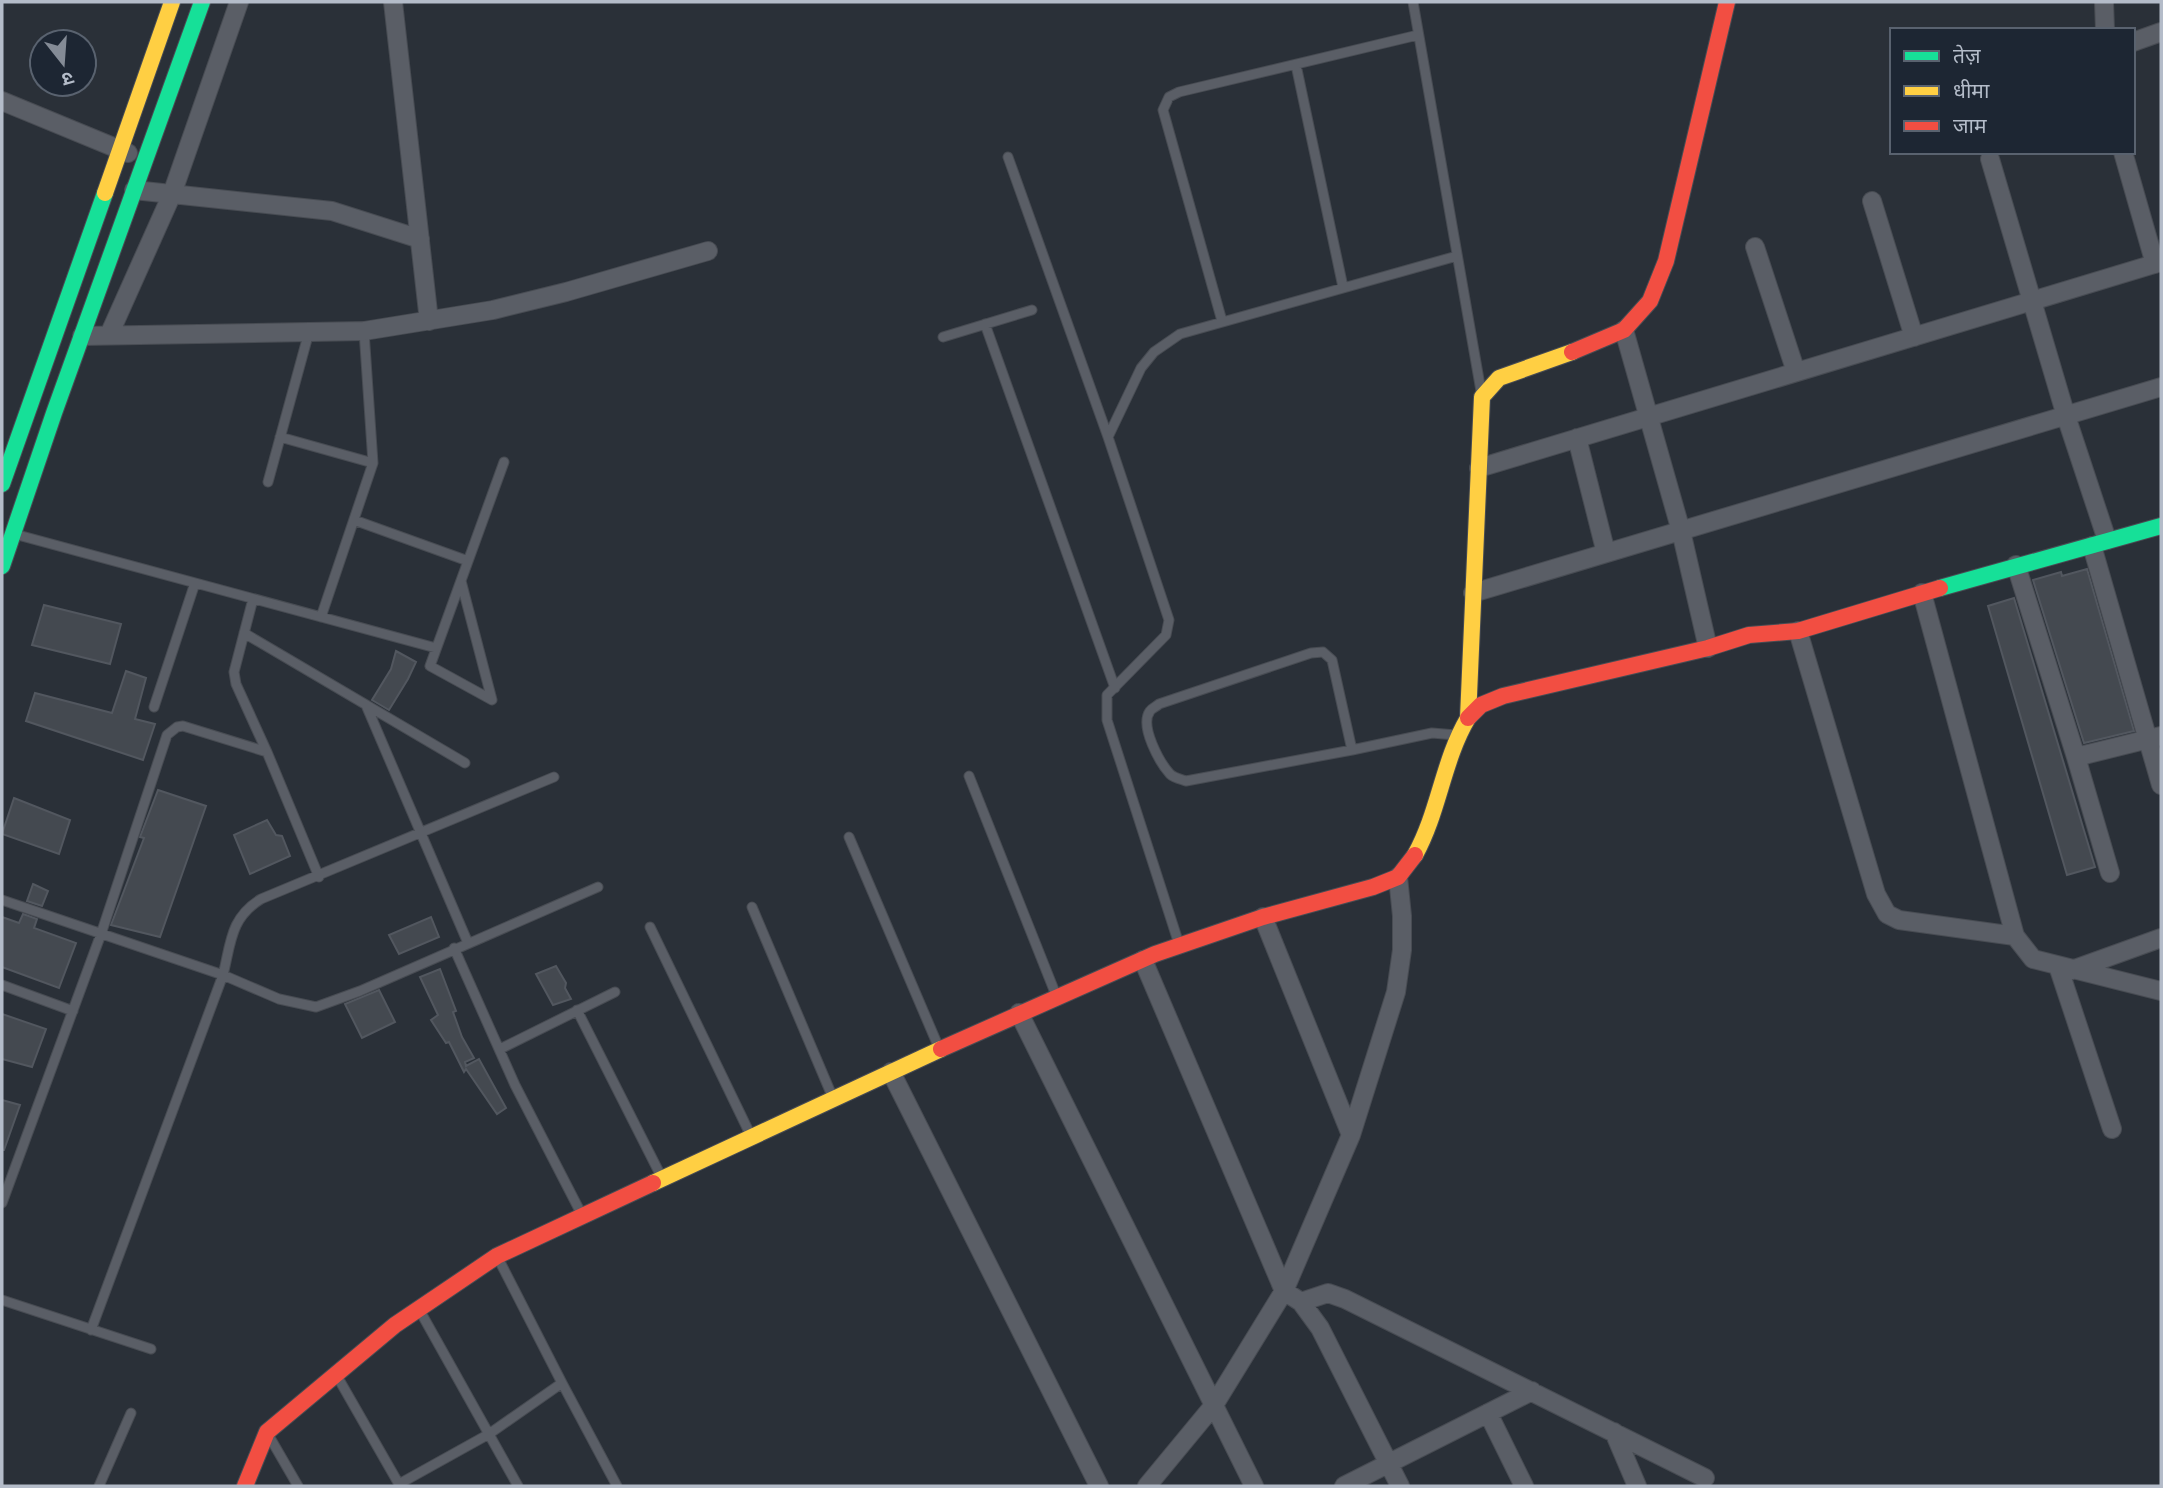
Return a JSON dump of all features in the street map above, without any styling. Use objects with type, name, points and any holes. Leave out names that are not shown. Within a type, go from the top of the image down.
[{"type":"main road","points":[[2,484],[172,2]]},
{"type":"main road","points":[[2,566],[202,2]]},
{"type":"main road","points":[[1468,718],[1482,397],[1499,378],[1587,347],[1625,330],[1650,301],[1666,261],[1727,2]]},
{"type":"main road","points":[[244,1486],[267,1432],[395,1325],[497,1256],[1057,996],[1143,960],[1263,917],[1373,887],[1398,877],[1416,853],[1429,826],[1458,735],[1468,718],[1481,705],[1503,696],[1708,648],[1749,635],[1798,631],[2016,565],[2161,526]]},
{"type":"street","points":[[110,335],[172,194],[239,2]]},
{"type":"street","points":[[393,2],[429,321]]},
{"type":"street","points":[[2104,2],[2105,28]]},
{"type":"street","points":[[2135,41],[2161,32]]},
{"type":"street","points":[[2,101],[145,160]]},
{"type":"street","points":[[1479,468],[2158,263],[2124,154]]},
{"type":"street","points":[[1990,159],[2066,416],[2155,737],[2161,785]]},
{"type":"street","points":[[134,190],[332,211],[420,239]]},
{"type":"street","points":[[1872,201],[1914,337]]},
{"type":"street","points":[[1755,247],[1796,372]]},
{"type":"street","points":[[82,336],[364,331],[493,310],[708,251]]},
{"type":"street","points":[[1625,330],[1681,531],[1708,648]]},
{"type":"street","points":[[1473,593],[2161,387]]},
{"type":"street","points":[[1577,438],[1606,553]]},
{"type":"street","points":[[2016,565],[2077,757],[2110,873]]},
{"type":"street","points":[[1922,593],[2015,936],[2033,959],[2161,991]]},
{"type":"street","points":[[1798,631],[1876,894],[1887,914],[1899,920],[2015,936]]},
{"type":"street","points":[[2077,757],[2155,737]]},
{"type":"street","points":[[1147,1486],[1214,1405],[1284,1291],[1352,1135],[1396,992],[1402,950],[1398,877]]},
{"type":"street","points":[[1263,917],[1352,1135]]},
{"type":"street","points":[[2065,968],[2161,938]]},
{"type":"street","points":[[1143,960],[1284,1291],[1301,1302],[1320,1328],[1400,1486]]},
{"type":"street","points":[[2065,968],[2112,1129]]},
{"type":"street","points":[[1018,1013],[1254,1486]]},
{"type":"street","points":[[891,1072],[1099,1486]]},
{"type":"street","points":[[1301,1302],[1328,1293],[1345,1299],[1705,1478]]},
{"type":"street","points":[[1344,1486],[1532,1391]]},
{"type":"street","points":[[1488,1413],[1524,1486]]},
{"type":"street","points":[[1614,1432],[1637,1486]]},
{"type":"lane","points":[[1413,2],[1482,397]]},
{"type":"lane","points":[[1222,320],[1163,110],[1164,103],[1179,92],[1418,35]]},
{"type":"lane","points":[[1296,65],[1343,287]]},
{"type":"lane","points":[[1008,157],[1170,620],[1166,635],[1107,695],[1107,720],[1180,946]]},
{"type":"lane","points":[[1108,437],[1141,368],[1154,352],[1180,334],[1457,256]]},
{"type":"lane","points":[[943,337],[1032,310]]},
{"type":"lane","points":[[985,324],[1115,688]]},
{"type":"lane","points":[[268,482],[310,331]]},
{"type":"lane","points":[[321,617],[373,463],[364,331]]},
{"type":"lane","points":[[1478,375],[1499,378]]},
{"type":"lane","points":[[280,437],[373,463]]},
{"type":"lane","points":[[461,581],[492,700],[430,666],[504,462]]},
{"type":"lane","points":[[354,520],[468,561]]},
{"type":"lane","points":[[12,534],[436,648]]},
{"type":"lane","points":[[155,707],[195,583]]},
{"type":"lane","points":[[253,599],[234,672],[236,684],[319,877]]},
{"type":"lane","points":[[244,633],[465,763]]},
{"type":"lane","points":[[1352,750],[1332,660],[1323,652],[1311,653],[1159,705],[1150,711],[1147,720],[1149,737],[1156,754],[1172,777],[1186,781],[1352,750],[1432,733],[1458,735]]},
{"type":"lane","points":[[366,705],[468,943]]},
{"type":"lane","points":[[2,1203],[101,934],[167,734],[183,726],[267,752]]},
{"type":"lane","points":[[969,776],[1057,996]]},
{"type":"lane","points":[[91,1329],[223,975],[237,920],[248,907],[261,900],[554,777]]},
{"type":"lane","points":[[849,837],[940,1050]]},
{"type":"lane","points":[[2,900],[223,975],[279,999],[316,1007],[360,991],[598,887]]},
{"type":"lane","points":[[752,907],[834,1099]]},
{"type":"lane","points":[[650,927],[752,1138]]},
{"type":"lane","points":[[454,948],[515,1085],[583,1217]]},
{"type":"lane","points":[[2,985],[73,1011]]},
{"type":"lane","points":[[500,1049],[615,992]]},
{"type":"lane","points":[[577,1010],[663,1179]]},
{"type":"lane","points":[[497,1256],[617,1486]]},
{"type":"lane","points":[[2,1300],[151,1349]]},
{"type":"lane","points":[[419,1309],[518,1486]]},
{"type":"lane","points":[[336,1374],[400,1485],[489,1434],[562,1383]]},
{"type":"lane","points":[[99,1486],[131,1413]]},
{"type":"lane","points":[[267,1432],[298,1486]]},
{"type":"building","points":[[2087,569],[2134,731],[2084,743],[2033,580],[2061,572],[2062,576]]},
{"type":"building","points":[[2014,598],[2095,867],[2067,875],[1988,606]]},
{"type":"building","points":[[44,605],[121,624],[110,664],[32,645]]},
{"type":"building","points":[[396,651],[416,662],[389,710],[372,700],[391,669]]},
{"type":"building","points":[[126,671],[146,678],[135,719],[155,724],[143,760],[26,721],[35,693],[112,713]]},
{"type":"building","points":[[158,790],[206,806],[160,937],[111,925],[144,838],[140,837]]},
{"type":"building","points":[[14,798],[70,820],[59,854],[2,834]]},
{"type":"building","points":[[267,820],[276,835],[282,836],[290,856],[250,874],[234,835]]},
{"type":"building","points":[[33,884],[48,891],[42,906],[27,901]]},
{"type":"building","points":[[23,914],[37,919],[34,928],[76,943],[59,988],[2,967],[2,917],[19,923]]},
{"type":"building","points":[[431,917],[439,937],[399,954],[389,935]]},
{"type":"building","points":[[556,966],[571,999],[553,1005],[536,974]]},
{"type":"building","points":[[440,969],[456,1011],[453,1012],[462,1037],[474,1058],[465,1062],[466,1066],[479,1059],[506,1108],[497,1114],[466,1069],[464,1072],[449,1042],[446,1043],[431,1020],[438,1015],[420,977]]},
{"type":"building","points":[[379,990],[395,1022],[362,1038],[345,1004]]},
{"type":"building","points":[[2,1014],[46,1029],[32,1067],[2,1059]]},
{"type":"building","points":[[2,1100],[20,1105],[4,1150],[2,1150]]},
{"type":"traffic: fast","points":[[2,566],[54,413],[202,2]]},
{"type":"traffic: fast","points":[[2,484],[105,193]]},
{"type":"traffic: fast","points":[[1940,588],[2161,526]]},
{"type":"traffic: slow","points":[[105,193],[172,2]]},
{"type":"traffic: slow","points":[[1415,855],[1468,718],[1482,397],[1499,378],[1572,352]]},
{"type":"traffic: slow","points":[[653,1183],[941,1049]]},
{"type":"traffic: jam","points":[[1572,352],[1624,330],[1650,301],[1666,261],[1727,2]]},
{"type":"traffic: jam","points":[[1468,718],[1481,705],[1503,696],[1708,648],[1749,635],[1798,631],[1940,588]]},
{"type":"traffic: jam","points":[[941,1049],[1155,954],[1263,917],[1373,887],[1398,877],[1415,855]]},
{"type":"traffic: jam","points":[[245,1486],[267,1432],[395,1325],[497,1256],[653,1183]]}]
